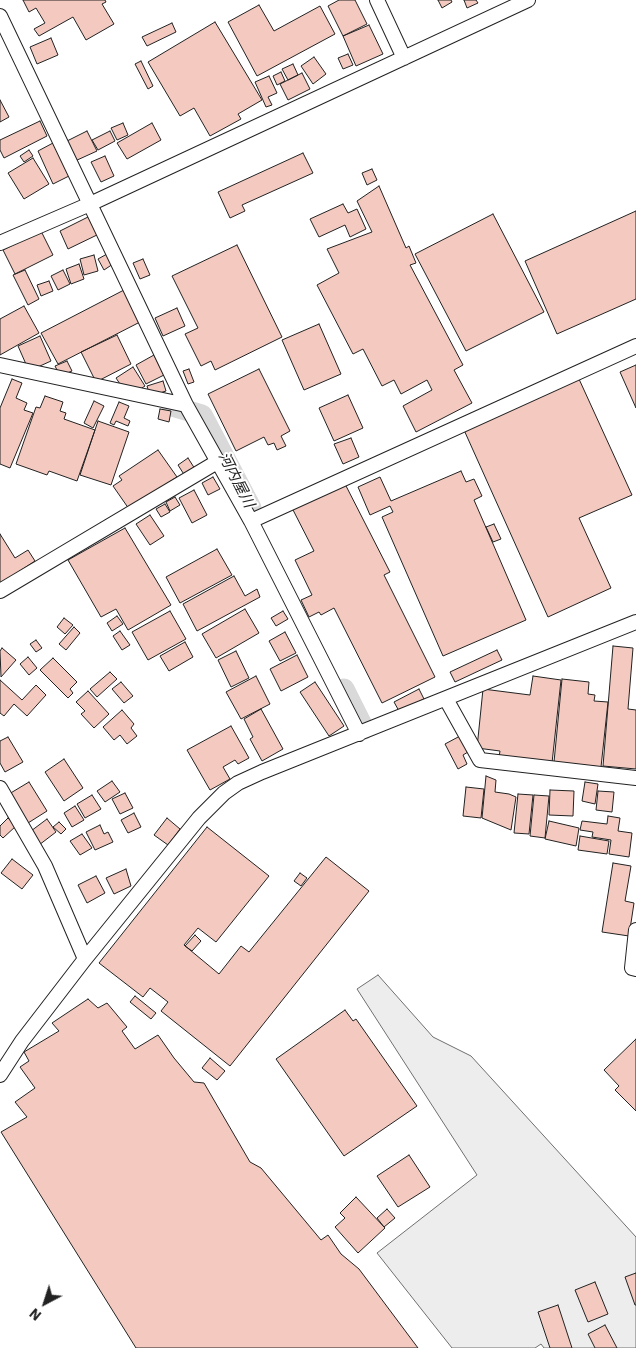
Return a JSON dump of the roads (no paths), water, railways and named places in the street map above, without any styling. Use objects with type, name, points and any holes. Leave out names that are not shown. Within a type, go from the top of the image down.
[{"type":"street","points":[[377,0],[404,58]]},
{"type":"street","points":[[0,243],[90,204],[528,0]]},
{"type":"street","points":[[0,16],[186,405],[251,522],[359,734]]},
{"type":"street","points":[[251,522],[636,346]]},
{"type":"street","points":[[0,365],[186,405]]},
{"type":"street","points":[[0,591],[217,462]]},
{"type":"street","points":[[0,1075],[22,1040],[198,818],[217,798],[247,779],[636,622]]},
{"type":"street","points":[[446,699],[480,760],[636,778]]},
{"type":"street","points":[[0,788],[45,866],[85,960]]},
{"type":"street","points":[[636,930],[632,968],[636,969]]},
{"type":"waterway","name":"河内屋川","points":[[172,406],[202,415],[251,508]]},
{"type":"waterway","name":"河内屋川","points":[[344,689],[364,729]]}]
